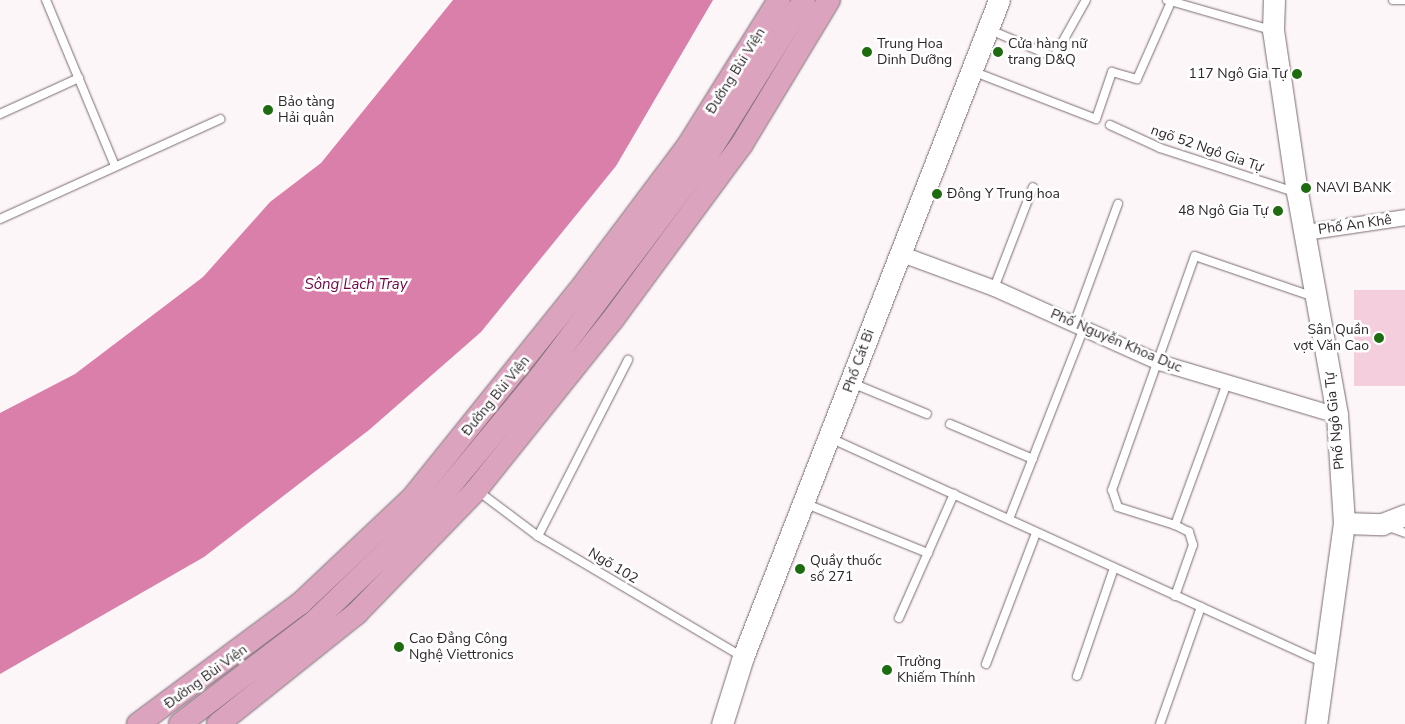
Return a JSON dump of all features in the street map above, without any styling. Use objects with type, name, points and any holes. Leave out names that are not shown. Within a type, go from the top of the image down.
[{"type":"main road","name":"Đường Bùi Viện","points":[[138,724],[301,603],[413,497],[578,292],[684,151],[779,0]]},
{"type":"main road","name":"Đường Bùi Viện","points":[[180,724],[315,621],[430,510],[540,377],[700,165],[804,0]]},
{"type":"main road","points":[[218,724],[357,613],[476,490],[613,319],[742,144],[829,0]]},
{"type":"street","name":"Phố Cát Bi","points":[[722,724],[742,657],[830,438],[899,253],[999,0]]},
{"type":"street","name":"Phố Ngô Gia Tự","points":[[1274,0],[1273,30],[1297,192],[1318,299],[1337,415],[1344,523],[1316,724]]},
{"type":"street","name":"Phố An Khê","points":[[1305,232],[1405,217]]},
{"type":"street","name":"Phố Nguyễn Khoa Dục","points":[[899,253],[994,288],[1159,362],[1226,386],[1337,415]]},
{"type":"street","points":[[1344,523],[1382,524],[1405,515]]},
{"type":"lane","points":[[46,0],[115,166]]},
{"type":"lane","points":[[988,29],[1054,57],[1086,0]]},
{"type":"lane","points":[[1393,0],[1405,0]]},
{"type":"lane","points":[[970,71],[1096,119],[1112,72],[1137,79],[1169,1],[1273,30]]},
{"type":"lane","points":[[0,114],[79,78]]},
{"type":"lane","points":[[0,219],[220,119]]},
{"type":"lane","name":"ngõ 52 Ngô Gia Tự","points":[[1110,125],[1160,148],[1297,192]]},
{"type":"lane","points":[[994,288],[1033,187]]},
{"type":"lane","points":[[1009,519],[1079,327],[1118,204]]},
{"type":"lane","points":[[1175,596],[1193,545],[1189,532],[1175,525],[1126,511],[1112,498],[1112,490],[1159,362],[1194,256],[1318,299]]},
{"type":"lane","points":[[538,536],[628,360]]},
{"type":"lane","points":[[851,382],[927,414]]},
{"type":"lane","points":[[1175,525],[1226,386]]},
{"type":"lane","points":[[950,424],[1032,459]]},
{"type":"lane","points":[[830,438],[1325,664]]},
{"type":"lane","name":"Ngõ 102","points":[[476,490],[538,536],[742,657]]},
{"type":"lane","points":[[899,618],[954,494]]},
{"type":"lane","points":[[804,503],[928,553]]},
{"type":"lane","points":[[1382,524],[1405,533]]},
{"type":"lane","points":[[986,664],[1036,533]]},
{"type":"lane","points":[[1077,676],[1114,568]]},
{"type":"lane","points":[[1160,724],[1202,607]]},
{"type":"shaded area","name":"Sân Quần vợt Văn Cao","points":[[1354,290],[1405,290],[1405,386],[1354,386]]},
{"type":"water","name":"Sông Lạch Tray","points":[[453,0],[713,0],[616,166],[481,332],[369,430],[204,557],[0,674],[0,413],[75,374],[203,277],[270,202],[321,163]]},
{"type":"place","name":"Trung Hoa Dinh Dưỡng","points":[[867,52]]},
{"type":"place","name":"Cửa hàng nữ trang D&Q","points":[[998,52]]},
{"type":"place","name":"117 Ngô Gia Tự","points":[[1297,74]]},
{"type":"place","name":"Bảo tàng Hải quân","points":[[268,110]]},
{"type":"place","name":"NAVI BANK","points":[[1306,188]]},
{"type":"place","name":"Đông Y Trung hoa","points":[[937,194]]},
{"type":"place","name":"48 Ngô Gia Tự","points":[[1278,211]]},
{"type":"place","name":"Sân Quần vợt Văn Cao","points":[[1379,338]]},
{"type":"place","name":"Quầy thuốc số 271","points":[[800,569]]},
{"type":"place","name":"Cao Đẳng Công Nghệ Viettronics","points":[[399,647]]},
{"type":"place","name":"Trường Khiếm Thính","points":[[887,670]]}]
